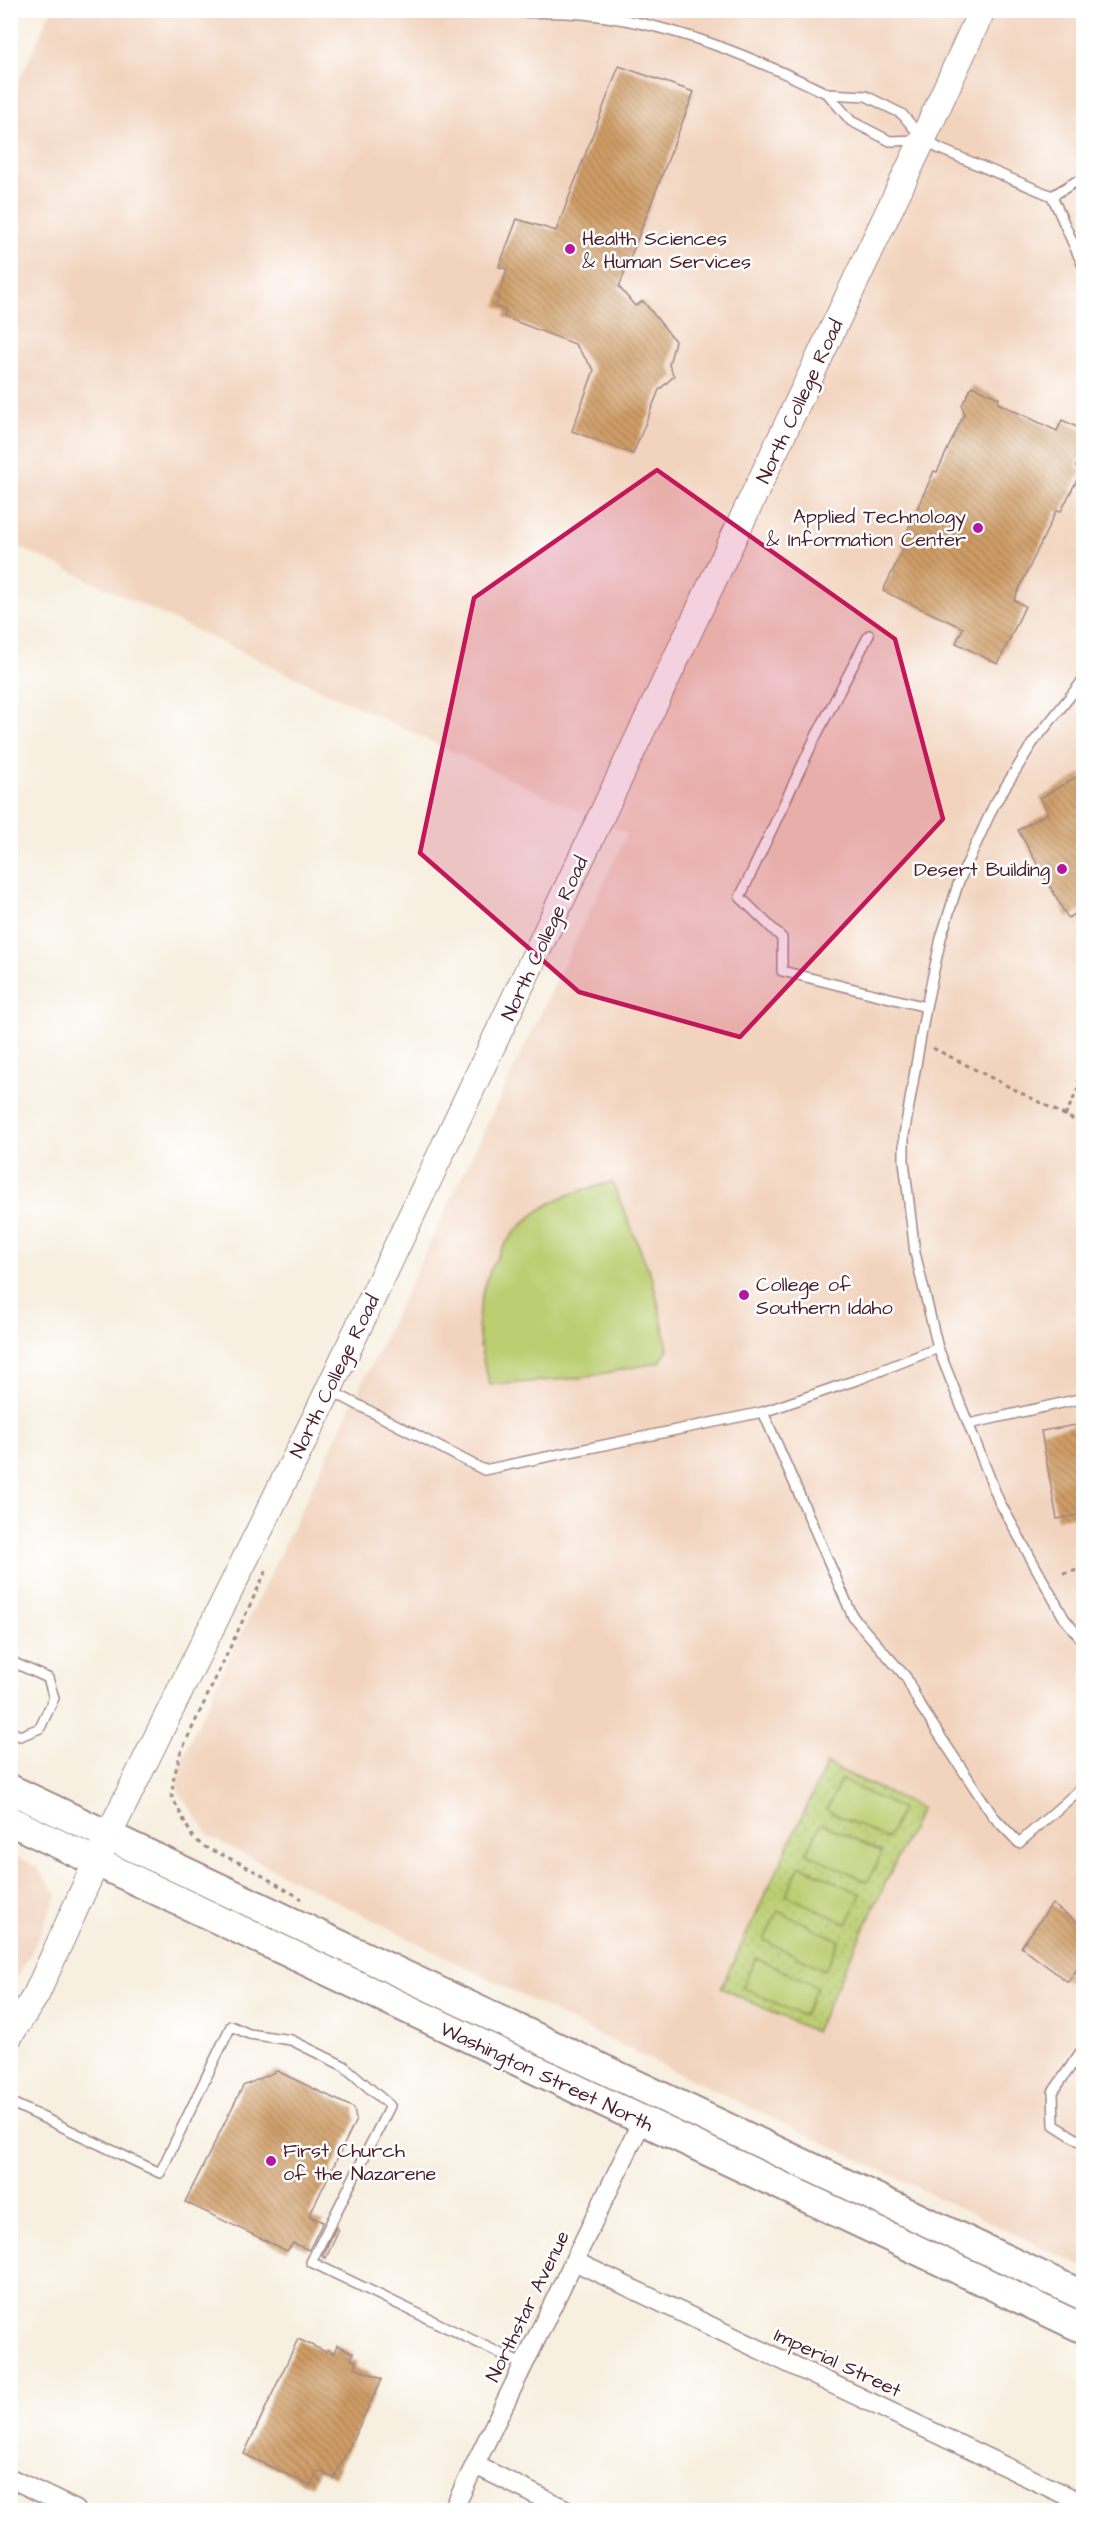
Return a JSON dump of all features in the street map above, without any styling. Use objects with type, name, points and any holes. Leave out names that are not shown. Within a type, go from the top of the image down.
[{"type":"main road","name":"Washington Street North","points":[[10,1789],[102,1848],[642,2121],[1083,2329]]},
{"type":"main road","name":"Washington Street North","points":[[10,1821],[102,1848],[1083,2296]]},
{"type":"street","name":"North College Road","points":[[10,2035],[36,1995],[102,1848],[328,1389],[923,139],[982,10]]},
{"type":"street","name":"Northstar Avenue","points":[[453,2511],[642,2121]]},
{"type":"street","name":"Imperial Street","points":[[574,2261],[1083,2504]]},
{"type":"street","points":[[475,2465],[567,2511]]},
{"type":"street","points":[[10,2478],[76,2511]]},
{"type":"lane","points":[[518,12],[582,14],[636,22],[722,48],[759,62],[828,94],[866,96],[902,114],[923,139],[1052,196],[1083,268]]},
{"type":"lane","points":[[828,94],[851,121],[890,141],[923,139]]},
{"type":"lane","points":[[1052,196],[1075,182],[1083,180]]},
{"type":"lane","points":[[870,635],[815,738],[740,897],[782,938],[782,971],[926,1007]]},
{"type":"lane","points":[[1083,679],[1032,744],[994,805],[959,882],[941,938],[926,1007],[904,1135],[904,1161],[915,1253],[938,1348],[999,1501],[1064,1618],[1083,1643]]},
{"type":"lane","points":[[328,1389],[484,1470],[763,1412],[862,1378],[938,1348]]},
{"type":"lane","points":[[969,1424],[1083,1398]]},
{"type":"lane","points":[[763,1412],[853,1617],[906,1677],[919,1704],[993,1816],[1019,1844],[1083,1786]]},
{"type":"lane","points":[[10,1661],[48,1678],[54,1698],[40,1728],[20,1736],[10,1731]]},
{"type":"lane","points":[[10,2103],[159,2173],[231,2026],[249,2034],[291,2040],[344,2066],[390,2106],[311,2262],[524,2365]]},
{"type":"lane","points":[[1083,2047],[1053,2092],[1054,2125],[1083,2144]]},
{"type":"path","points":[[1065,1116],[1078,1089],[1083,1057],[1083,1016]]},
{"type":"path","points":[[920,1041],[1082,1123]]},
{"type":"path","points":[[193,1838],[172,1797],[177,1763],[269,1564]]},
{"type":"path","points":[[1063,1573],[1083,1569]]},
{"type":"highlighted area","points":[[657,470],[895,639],[943,819],[740,1037],[579,992],[420,853],[474,598]]},
{"type":"shaded area","name":"College of Southern Idaho","points":[[51,11],[1083,11],[1083,2267],[599,2035],[210,1837],[176,1787],[183,1755],[627,834],[11,543],[11,98]]},
{"type":"shaded area","points":[[11,1854],[37,1867],[57,1895],[31,1953],[11,1987]]},
{"type":"green space","points":[[612,1182],[653,1280],[668,1349],[660,1362],[581,1378],[490,1385],[481,1349],[478,1321],[482,1293],[496,1259],[518,1229],[546,1206],[581,1190]]},
{"type":"green space","points":[[827,1764],[921,1808],[815,2032],[721,1988]]},
{"type":"green space","points":[[841,1780],[902,1809],[887,1839],[827,1810]]},
{"type":"green space","points":[[821,1823],[882,1852],[868,1882],[807,1853]]},
{"type":"green space","points":[[800,1865],[861,1894],[847,1924],[786,1895]]},
{"type":"green space","points":[[778,1911],[839,1940],[825,1970],[764,1940]]},
{"type":"green space","points":[[756,1958],[817,1987],[803,2016],[742,1987]]},
{"type":"building","name":"Health Sciences & Human Services","points":[[619,66],[694,92],[619,287],[635,306],[643,301],[675,341],[669,365],[674,376],[659,390],[633,454],[572,431],[594,370],[575,344],[504,317],[506,311],[496,306],[507,269],[499,267],[517,219],[556,231]]},
{"type":"building","name":"Applied Technology & Information Center","points":[[972,386],[999,398],[998,403],[1057,431],[1062,420],[1083,430],[1083,451],[1076,467],[1082,470],[1061,511],[1056,511],[1014,600],[1025,606],[998,664],[956,643],[963,628],[883,591],[904,547],[901,545],[934,471],[937,472],[964,414],[962,405]]},
{"type":"building","name":"Desert Building","points":[[1083,773],[1083,909],[1068,918],[1018,830],[1048,813],[1040,798]]},
{"type":"building","points":[[1083,1424],[1083,1514],[1057,1519],[1041,1431]]},
{"type":"building","points":[[1052,1904],[1083,1927],[1083,1960],[1068,1982],[1021,1947]]},
{"type":"building","name":"First Church of the Nazarene","points":[[277,2071],[354,2108],[356,2120],[309,2216],[323,2222],[309,2250],[293,2243],[287,2251],[185,2202],[243,2086]]},
{"type":"building","points":[[336,2228],[339,2230],[326,2258],[322,2256]]},
{"type":"building","points":[[298,2339],[326,2352],[327,2349],[334,2353],[337,2345],[353,2353],[351,2359],[357,2362],[355,2367],[382,2379],[334,2478],[318,2471],[311,2486],[244,2454]]},
{"type":"place","name":"Health Sciences & Human Services","points":[[570,249]]},
{"type":"place","name":"Applied Technology & Information Center","points":[[978,528]]},
{"type":"place","name":"Desert Building","points":[[1062,869]]},
{"type":"place","name":"College of Southern Idaho","points":[[744,1295]]},
{"type":"place","name":"First Church of the Nazarene","points":[[271,2161]]}]
